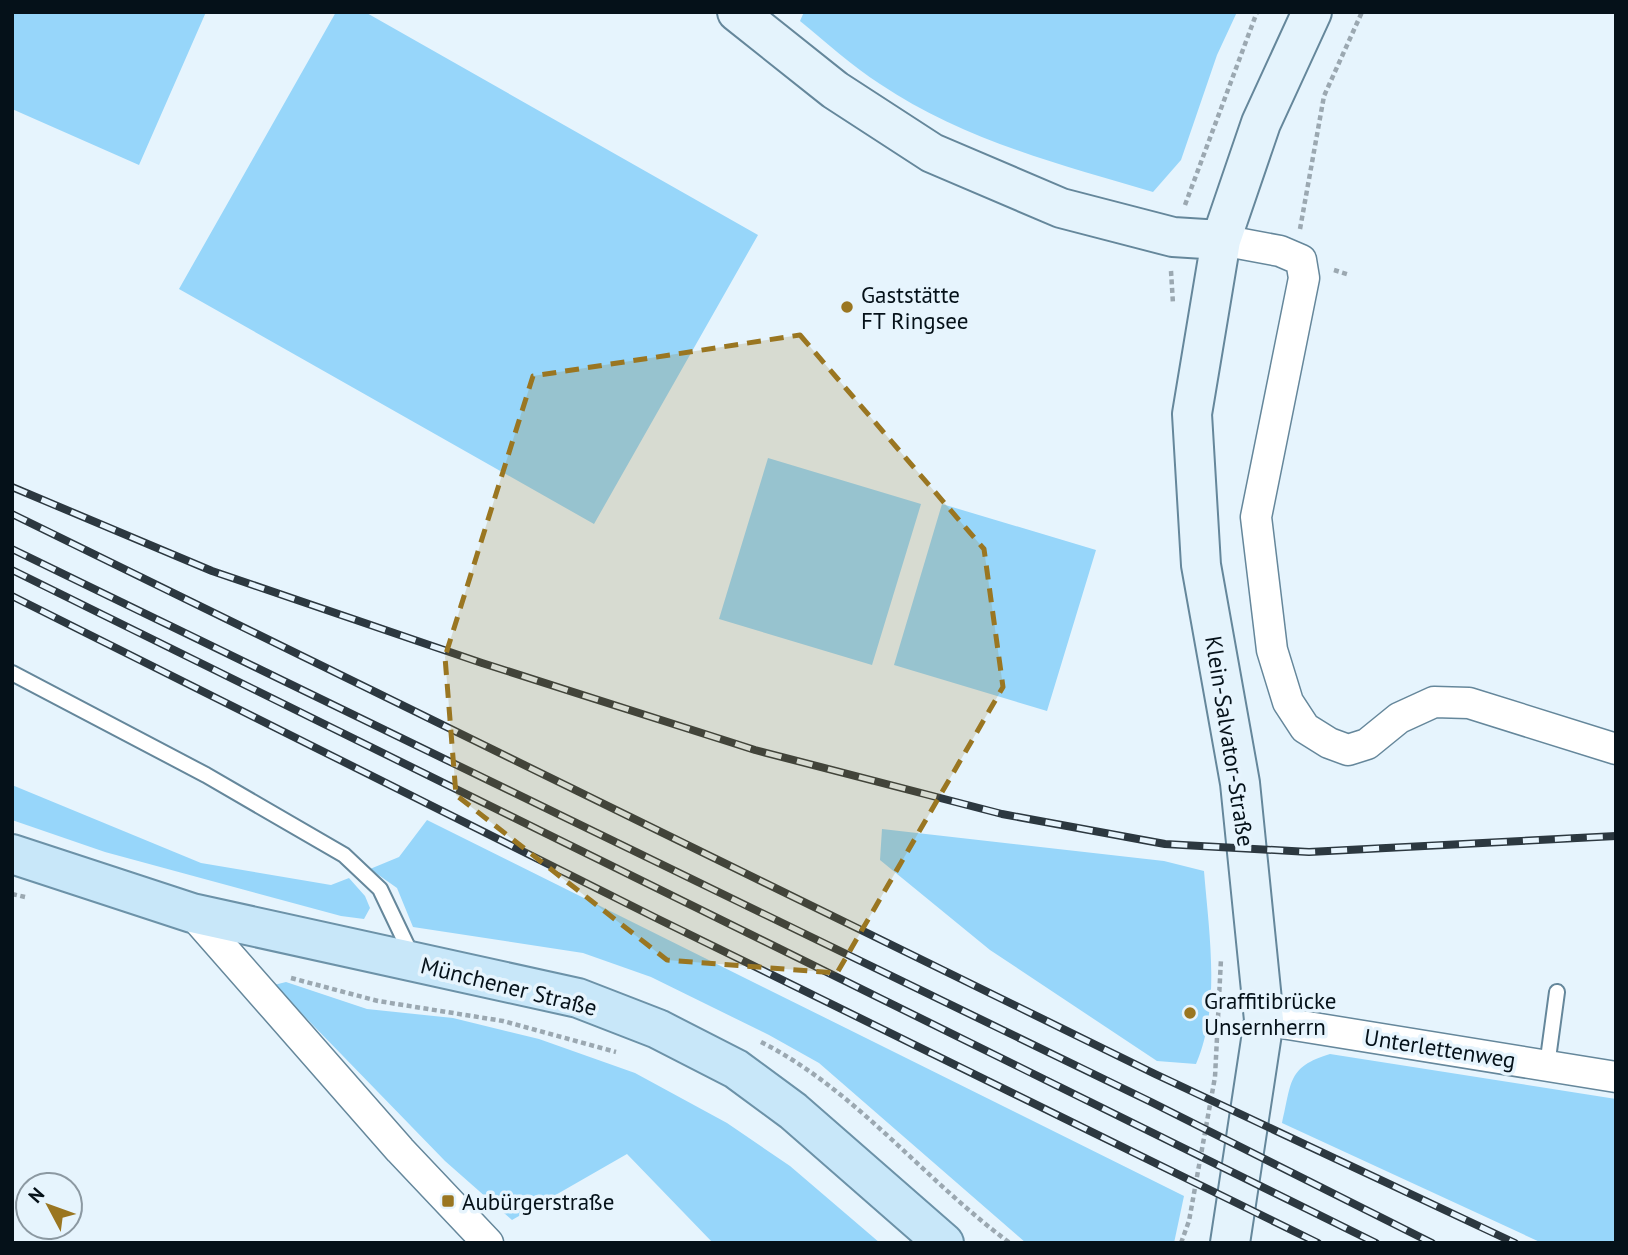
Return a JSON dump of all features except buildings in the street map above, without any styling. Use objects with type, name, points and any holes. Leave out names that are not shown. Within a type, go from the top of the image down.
[{"type":"main road","name":"Klein-Salvator-Straße","points":[[1230,1243],[1264,1020],[1240,783],[1201,565],[1192,414],[1221,240],[1261,123],[1312,12]]},
{"type":"main road","points":[[753,17],[835,90],[932,153],[1061,208],[1173,237],[1221,240]]},
{"type":"main road","name":"Münchener Straße","points":[[12,854],[192,913],[578,998],[658,1029],[736,1069],[793,1111],[944,1243]]},
{"type":"street","points":[[1221,240],[1280,251],[1301,260],[1304,278],[1256,517],[1272,650],[1288,702],[1305,728],[1348,750],[1367,744],[1399,718],[1434,702],[1469,703],[1616,749]]},
{"type":"street","points":[[192,913],[392,1141],[488,1243]]},
{"type":"street","name":"Unterlettenweg","points":[[1264,1020],[1616,1077]]},
{"type":"lane","points":[[12,673],[206,775],[344,855],[380,889],[414,963]]},
{"type":"lane","points":[[1547,1066],[1557,992]]},
{"type":"path","points":[[1173,237],[1257,12]]},
{"type":"path","points":[[1349,275],[1301,260],[1299,224],[1324,96],[1362,12]]},
{"type":"path","points":[[12,894],[36,900]]},
{"type":"path","points":[[281,975],[378,1001],[503,1021],[622,1054]]},
{"type":"path","points":[[1181,1243],[1189,1221],[1215,1077],[1220,1014]]},
{"type":"highlighted area","points":[[800,335],[984,549],[1003,687],[837,973],[667,960],[456,795],[445,657],[533,376]]},
{"type":"shaded area","points":[[12,12],[206,12],[139,165],[12,109]]},
{"type":"shaded area","points":[[336,12],[365,12],[758,235],[594,524],[179,289]]},
{"type":"shaded area","points":[[804,12],[1237,12],[1217,55],[1181,160],[1153,192],[1012,148],[911,103],[859,70],[800,21]]},
{"type":"shaded area","points":[[768,458],[921,504],[872,665],[719,619]]},
{"type":"shaded area","points":[[942,504],[1096,550],[1047,711],[894,665]]},
{"type":"shaded area","points":[[12,785],[201,863],[331,885],[349,878],[365,896],[370,908],[364,919],[341,916],[105,852],[12,820]]},
{"type":"shaded area","points":[[427,820],[1184,1196],[1174,1243],[1026,1243],[819,1063],[769,1035],[651,977],[583,953],[413,927],[397,888],[370,869],[399,857]]},
{"type":"shaded area","points":[[882,829],[1164,861],[1204,871],[1211,994],[1204,1042],[1196,1064],[1157,1061],[990,950],[880,860]]},
{"type":"shaded area","points":[[286,982],[367,1009],[453,1018],[539,1039],[635,1073],[727,1123],[790,1166],[880,1243],[713,1243],[627,1154],[512,1220],[445,1161],[274,985]]},
{"type":"shaded area","points":[[1330,1054],[1616,1099],[1616,1243],[1542,1243],[1282,1123],[1294,1078],[1306,1064]]},
{"type":"railway","points":[[12,487],[212,571],[482,663],[755,750],[1002,814],[1165,844],[1309,852],[1616,836]]},
{"type":"railway","points":[[12,514],[1155,1074],[1515,1243]]},
{"type":"railway","points":[[12,549],[1151,1102],[1432,1243]]},
{"type":"railway","points":[[12,570],[1376,1243]]},
{"type":"railway","points":[[12,596],[656,918],[1318,1243]]},
{"type":"place","name":"Gaststätte FT Ringsee","points":[[847,307]]},
{"type":"place","name":"Graffitibrücke Unsernherrn","points":[[1190,1013]]},
{"type":"place","name":"Aubürgerstraße","points":[[448,1201]]}]
